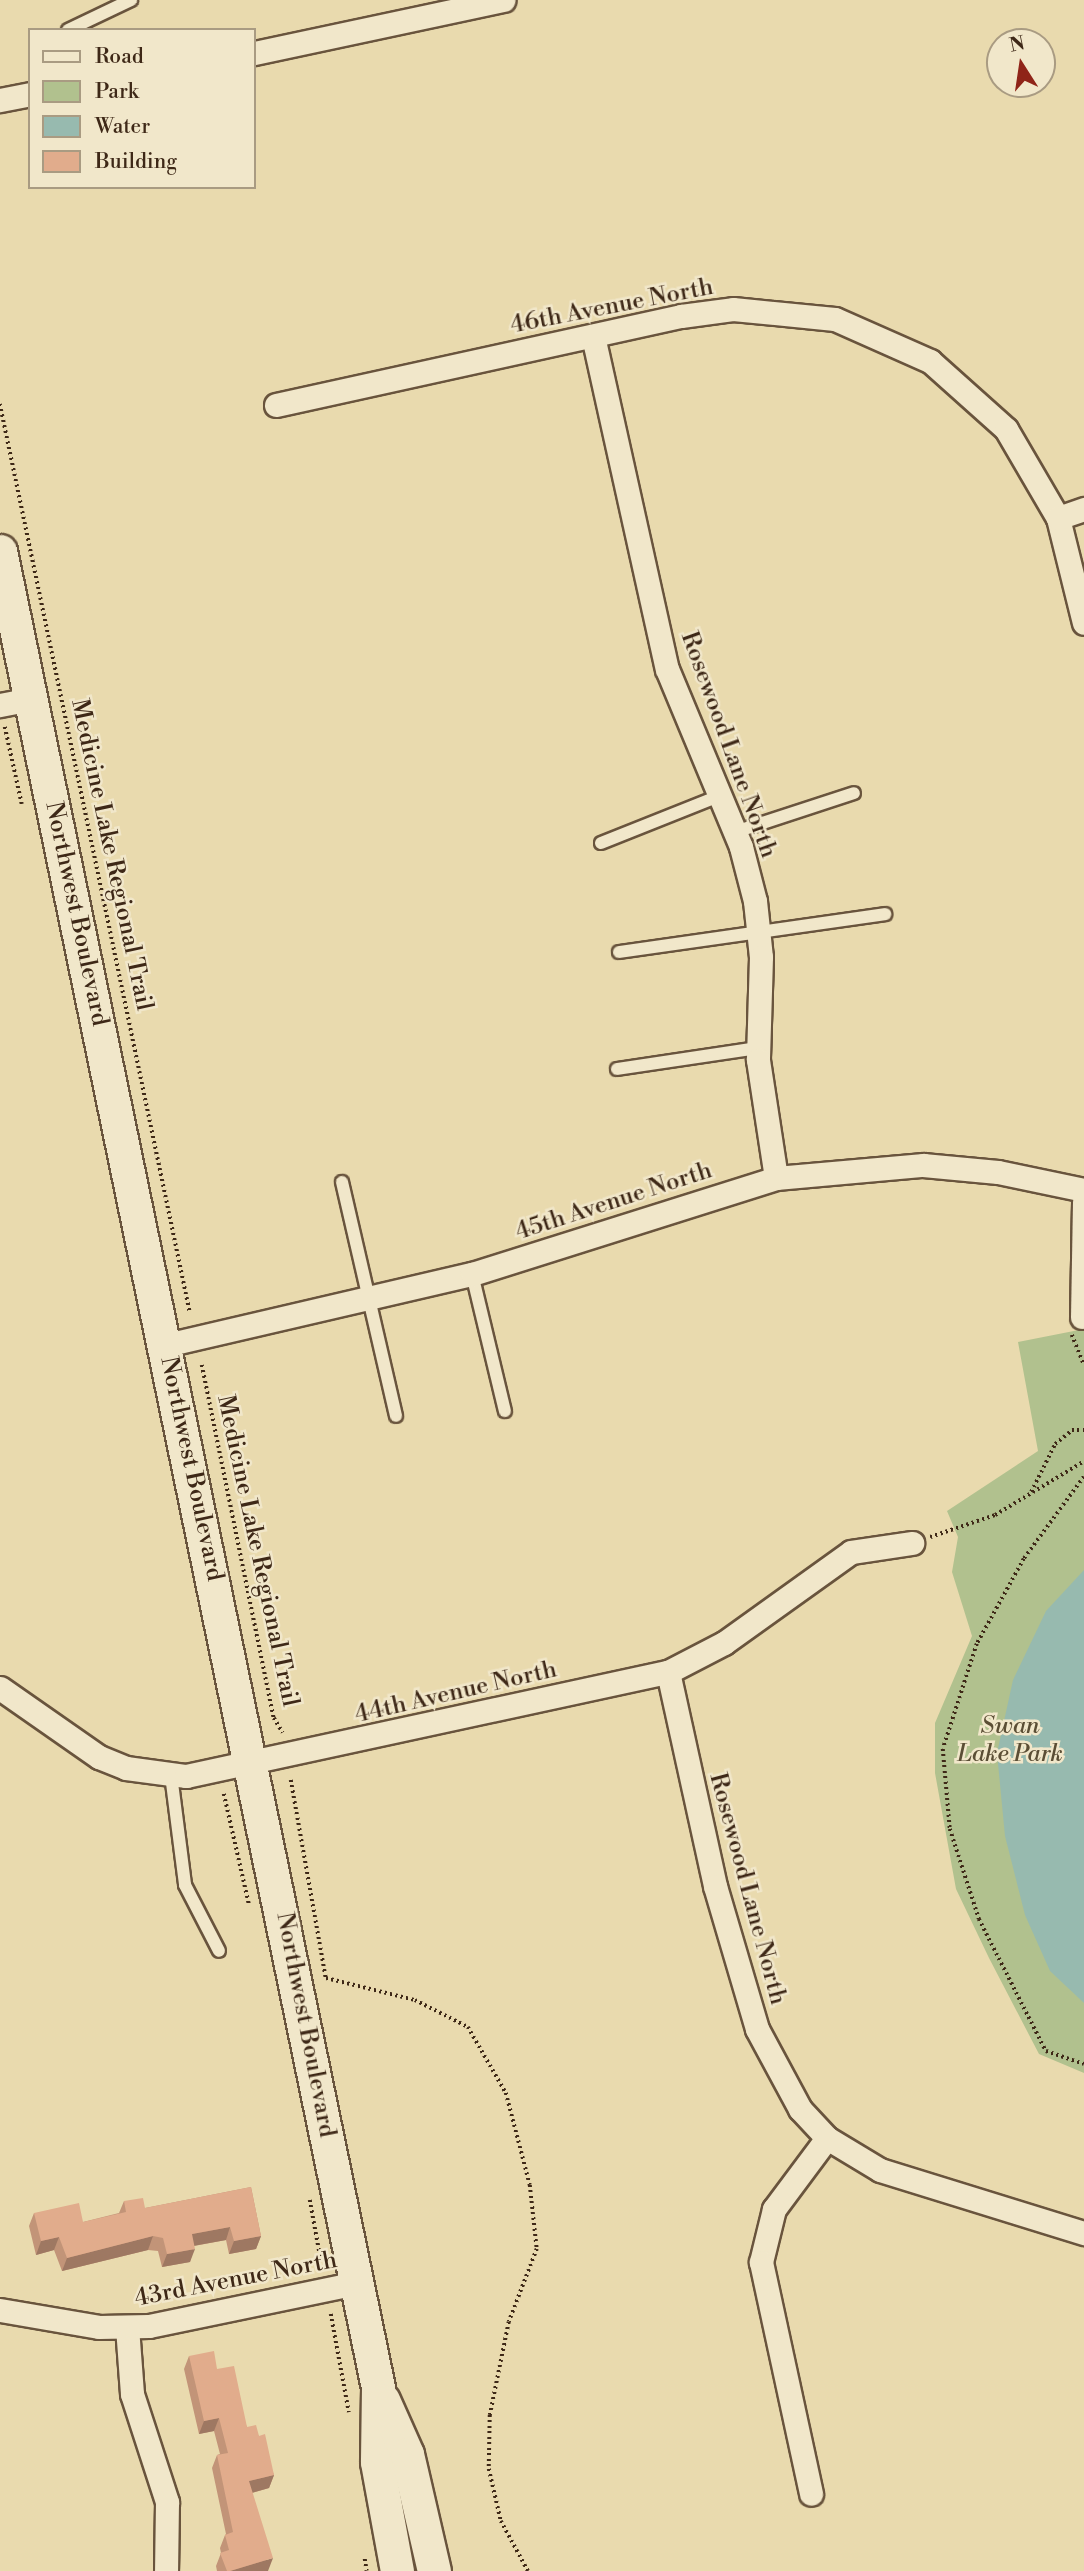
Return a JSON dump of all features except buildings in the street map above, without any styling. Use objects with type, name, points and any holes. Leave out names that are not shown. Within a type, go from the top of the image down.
[{"type":"main road","name":"Northwest Boulevard","points":[[0,551],[15,702],[166,1345],[378,2388],[377,2462],[397,2571]]},
{"type":"main road","name":"Northwest Boulevard","points":[[378,2388],[407,2454],[434,2571]]},
{"type":"street","points":[[256,53],[503,0]]},
{"type":"street","points":[[0,100],[28,94]]},
{"type":"street","name":"46th Avenue North","points":[[276,405],[593,336],[733,309],[835,319],[885,335],[972,391],[1037,471],[1058,518],[1084,623]]},
{"type":"street","name":"Rosewood Lane North","points":[[593,336],[667,669],[735,832],[757,928],[758,1048],[776,1178]]},
{"type":"street","points":[[1058,518],[1084,509]]},
{"type":"street","name":"45th Avenue North","points":[[166,1345],[472,1275],[776,1178],[923,1166],[998,1172],[1084,1190]]},
{"type":"street","points":[[1083,1320],[1084,1202]]},
{"type":"street","name":"44th Avenue North","points":[[0,1688],[99,1756],[171,1775],[252,1765],[668,1672],[724,1643],[852,1552],[912,1543]]},
{"type":"street","name":"Rosewood Lane North","points":[[668,1672],[715,1886],[757,2029],[800,2109],[827,2138]]},
{"type":"street","points":[[811,2494],[761,2262],[774,2209],[827,2138],[880,2170],[1084,2233]]},
{"type":"street","name":"43rd Avenue North","points":[[0,2310],[127,2327],[357,2283]]},
{"type":"street","points":[[127,2327],[132,2394],[167,2502],[166,2571]]},
{"type":"lane","points":[[72,28],[131,0]]},
{"type":"lane","points":[[735,832],[854,793]]},
{"type":"lane","points":[[601,843],[719,796]]},
{"type":"lane","points":[[619,952],[757,928],[885,914]]},
{"type":"lane","points":[[617,1069],[758,1048]]},
{"type":"lane","points":[[342,1182],[396,1416]]},
{"type":"lane","points":[[472,1275],[505,1410]]},
{"type":"lane","points":[[171,1775],[185,1885],[219,1951]]},
{"type":"path","name":"Medicine Lake Regional Trail","points":[[0,404],[190,1313]]},
{"type":"path","name":"Medicine Lake Regional Trail","points":[[202,1364],[274,1718],[288,1741]]},
{"type":"path","points":[[1030,1493],[1055,1444],[1072,1430],[1084,1430]]},
{"type":"path","points":[[912,1543],[995,1515],[1084,1461]]},
{"type":"path","points":[[1084,1477],[1024,1559],[977,1644],[943,1749],[950,1829],[979,1919],[1046,2051],[1084,2064]]},
{"type":"path","points":[[291,1780],[326,1978],[415,2000],[468,2027],[506,2093],[530,2185],[537,2249],[509,2322],[490,2415],[489,2469],[501,2521],[528,2571]]},
{"type":"path","points":[[331,2314],[351,2427]]},
{"type":"green space","name":"Swan Lake Park","points":[[1084,1329],[1084,2073],[1039,2054],[956,1889],[935,1773],[935,1723],[972,1636],[952,1572],[958,1537],[947,1511],[1038,1451],[1018,1342]]},
{"type":"water","points":[[1084,1570],[1084,2003],[1050,1971],[1025,1915],[1005,1836],[997,1753],[1013,1680],[1046,1611]]}]
